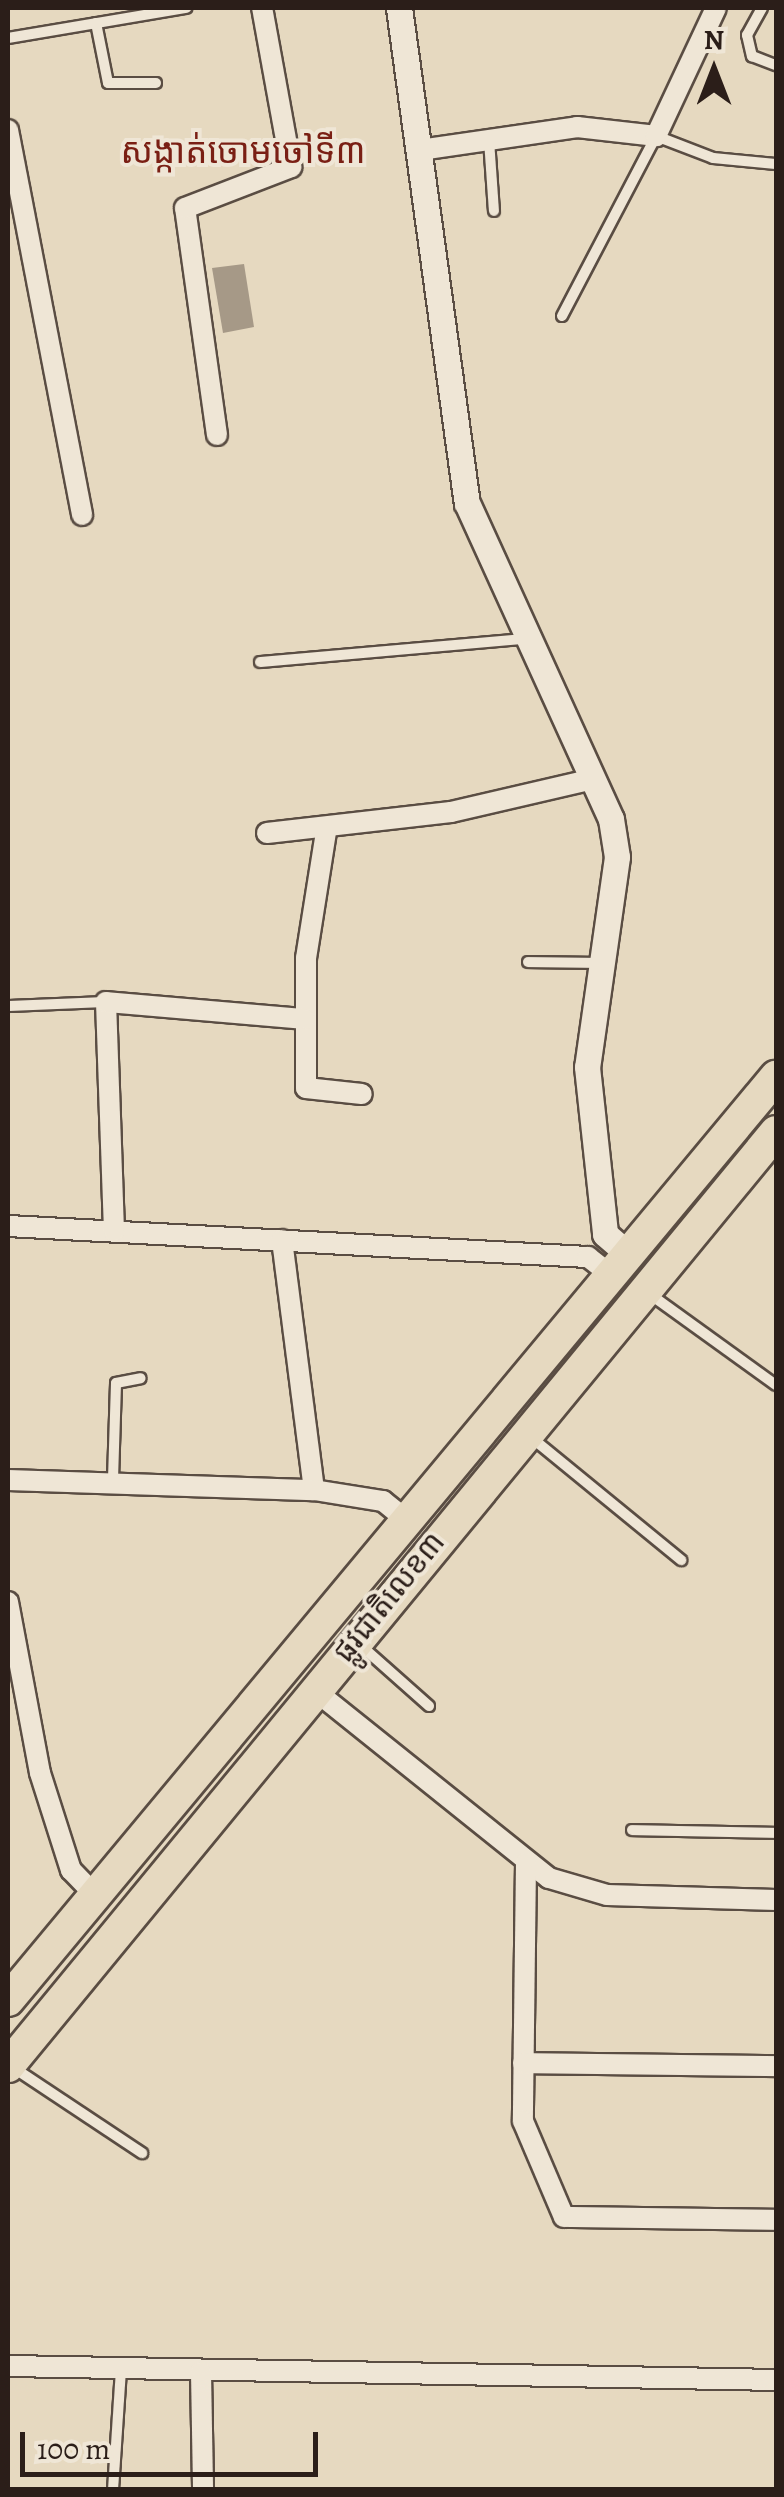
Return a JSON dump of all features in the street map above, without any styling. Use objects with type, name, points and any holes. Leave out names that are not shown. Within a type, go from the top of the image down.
[{"type":"highway","name":"ផ្លូវជាតិលេខ៣","points":[[8,2000],[404,1517],[607,1254],[776,1077]]},
{"type":"highway","name":"ផ្លូវជាតិលេខ៣","points":[[8,2065],[642,1288],[773,1143]]},
{"type":"street","points":[[217,435],[185,208],[291,167],[262,8]]},
{"type":"street","points":[[8,1226],[607,1254],[587,1067],[598,963],[617,856],[593,779],[522,638],[454,442],[399,8]]},
{"type":"street","points":[[420,150],[577,127],[656,136],[716,8]]},
{"type":"street","points":[[8,130],[82,515]]},
{"type":"street","points":[[267,833],[326,832],[593,779]]},
{"type":"street","points":[[326,832],[304,1020],[306,1088],[362,1094]]},
{"type":"street","points":[[114,1231],[106,1002],[304,1020]]},
{"type":"street","points":[[282,1240],[314,1490]]},
{"type":"street","points":[[8,1480],[113,1478],[314,1490],[383,1500],[404,1517]]},
{"type":"street","points":[[8,1602],[40,1773],[72,1870],[94,1893]]},
{"type":"street","points":[[312,1689],[526,1863],[607,1896],[776,1900]]},
{"type":"street","points":[[526,1863],[523,2121],[564,2216],[776,2220]]},
{"type":"street","points":[[523,2062],[776,2066]]},
{"type":"street","points":[[8,2366],[776,2380]]},
{"type":"street","points":[[201,2372],[203,2490]]},
{"type":"lane","points":[[8,38],[186,8]]},
{"type":"lane","points":[[762,8],[747,35],[752,56],[776,65]]},
{"type":"lane","points":[[96,23],[108,83],[156,83]]},
{"type":"lane","points":[[562,316],[656,136],[713,158],[776,164]]},
{"type":"lane","points":[[489,140],[494,210]]},
{"type":"lane","points":[[260,662],[522,638]]},
{"type":"lane","points":[[528,962],[598,963]]},
{"type":"lane","points":[[8,1006],[106,1002]]},
{"type":"lane","points":[[642,1288],[776,1385]]},
{"type":"lane","points":[[113,1478],[116,1383],[141,1378]]},
{"type":"lane","points":[[524,1431],[681,1560]]},
{"type":"lane","points":[[354,1640],[429,1706]]},
{"type":"lane","points":[[632,1830],[776,1833]]},
{"type":"lane","points":[[8,2065],[142,2153]]},
{"type":"lane","points":[[113,2490],[120,2371]]},
{"type":"shaded area","points":[[244,264],[254,327],[223,333],[212,268]]},
{"type":"district","name":"សង្កាត់ចោមចៅទី៣","points":[[243,151]]}]
